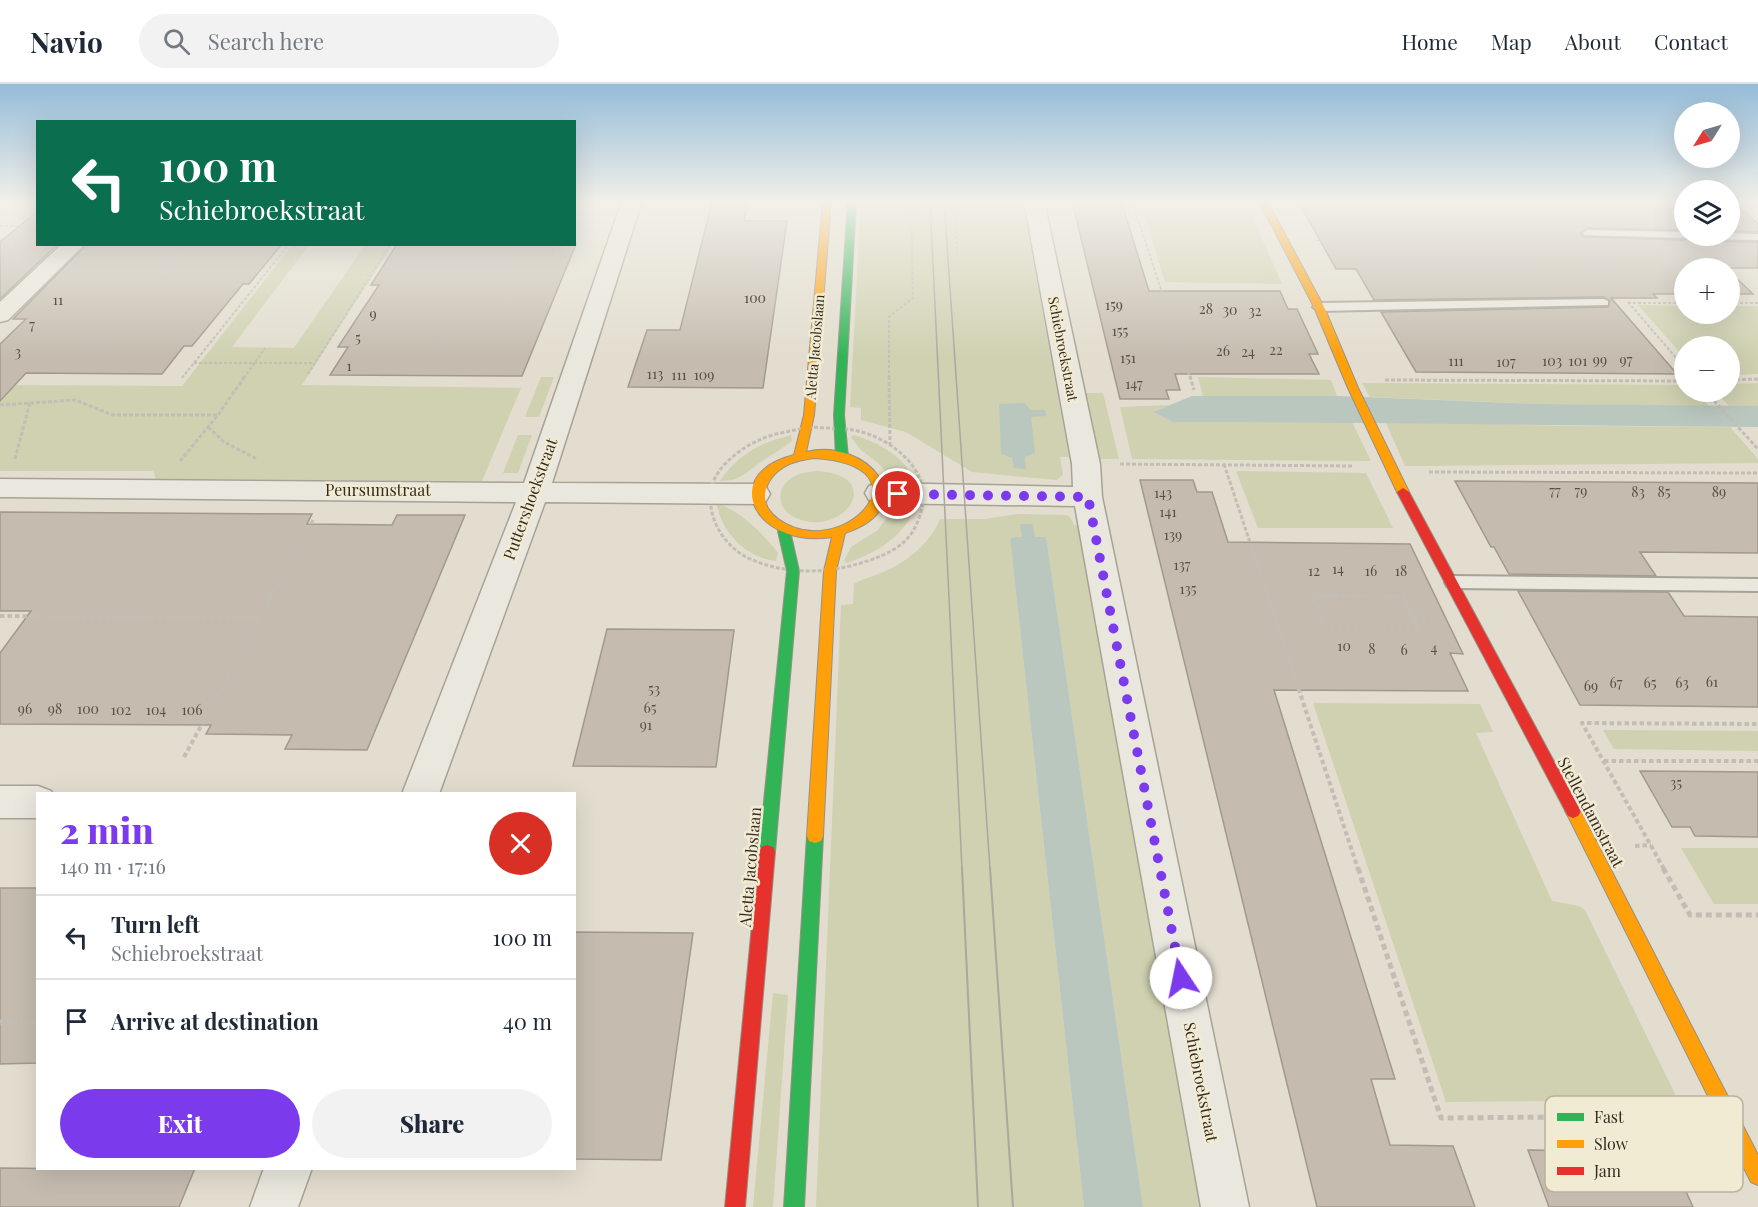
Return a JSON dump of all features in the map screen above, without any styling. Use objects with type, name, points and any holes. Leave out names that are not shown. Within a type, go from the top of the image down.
[{"type":"street","points":[[0,315],[65,253]]},
{"type":"street","name":"Puttershoekstraat","points":[[421,792],[535,491],[614,253]]},
{"type":"street","name":"Aletta Jacobslaan","points":[[799,456],[807,427],[822,253]]},
{"type":"street","name":"Aletta Jacobslaan","points":[[842,457],[839,415],[849,253]]},
{"type":"street","name":"Schiebroekstraat","points":[[1044,253],[1225,1207]]},
{"type":"street","name":"Stellendamstraat","points":[[1291,253],[1319,307],[1388,463],[1592,848],[1718,1096]]},
{"type":"street","points":[[828,454],[842,457],[857,463],[868,471],[876,482],[879,493],[876,505],[868,517],[856,526],[839,533],[821,536],[802,535],[784,531],[768,521],[758,508],[756,494],[760,482],[769,471],[782,462],[799,456],[828,454]]},
{"type":"street","name":"Peursumstraat","points":[[6,476],[156,489],[756,494]]},
{"type":"street","points":[[879,493],[926,495],[1087,480]]},
{"type":"street","name":"Aletta Jacobslaan","points":[[735,1207],[793,571],[784,531]]},
{"type":"street","points":[[794,1207],[830,571],[839,533]]},
{"type":"street","points":[[0,802],[36,802]]},
{"type":"street","name":"Stellendamstraat","points":[[1743,1145],[1758,1175]]},
{"type":"street","points":[[274,1207],[287,1170]]},
{"type":"lane","points":[[1319,307],[1604,303]]},
{"type":"lane","points":[[1453,582],[1758,585]]},
{"type":"path","points":[[86,360],[183,253]]},
{"type":"path","points":[[182,378],[281,253]]},
{"type":"path","points":[[308,374],[384,253]]},
{"type":"path","points":[[427,360],[482,253]]},
{"type":"path","points":[[890,444],[889,317],[913,298],[912,253]]},
{"type":"path","points":[[1149,253],[1194,390]]},
{"type":"path","points":[[1628,303],[1674,303]]},
{"type":"path","points":[[1740,303],[1758,303]]},
{"type":"path","points":[[1216,322],[1270,322],[1278,339],[1224,339],[1220,331],[1216,322]]},
{"type":"path","points":[[1174,331],[1220,331]]},
{"type":"path","points":[[156,489],[218,415],[265,348]]},
{"type":"path","points":[[194,363],[315,363]]},
{"type":"path","points":[[1740,380],[1758,380]]},
{"type":"path","points":[[1352,384],[1674,381]]},
{"type":"path","points":[[0,405],[75,400],[113,415],[218,415]]},
{"type":"path","points":[[6,476],[18,454],[30,402]]},
{"type":"path","points":[[1715,402],[1758,449]]},
{"type":"path","points":[[208,427],[216,439],[256,459],[263,467]]},
{"type":"path","points":[[807,427],[841,428],[875,436],[890,444],[916,467],[923,481],[926,495],[925,508],[920,521],[900,545],[869,562],[830,571],[793,571],[748,558],[724,540],[710,518],[708,494],[720,469],[743,448],[775,433],[807,427]]},
{"type":"path","points":[[1087,480],[1224,464],[1388,463],[1418,472],[1758,473]]},
{"type":"path","points":[[1224,464],[1441,1118],[1545,1117]]},
{"type":"path","points":[[184,757],[329,490]]},
{"type":"path","points":[[1312,596],[1335,596],[1404,597],[1418,629],[1324,628],[1312,596]]},
{"type":"path","points":[[0,616],[258,618]]},
{"type":"path","name":"Stellendamstraat","points":[[1758,724],[1582,723],[1689,915],[1758,915]]},
{"type":"path","points":[[1604,761],[1758,761]]},
{"type":"path","points":[[0,1022],[36,1022]]},
{"type":"green space","points":[[285,253],[303,253],[232,347],[294,348],[359,253],[387,253],[302,385],[521,388],[482,481],[156,479],[153,471],[0,471],[0,385],[182,386]]},
{"type":"green space","points":[[858,253],[1032,253],[1069,457],[1060,457],[1063,475],[1056,480],[972,472],[906,432],[861,420],[861,408],[850,407]]},
{"type":"green space","points":[[1156,253],[1268,253],[1282,284],[1165,282]]},
{"type":"green space","points":[[1638,305],[1674,306],[1674,324],[1740,324],[1740,306],[1758,306],[1758,374],[1740,375],[1740,336],[1674,336],[1674,346]]},
{"type":"green space","points":[[541,377],[554,377],[539,417],[525,417]]},
{"type":"green space","points":[[1198,377],[1331,380],[1337,396],[1203,396]]},
{"type":"green space","points":[[1362,383],[1674,385],[1674,402],[1706,402],[1709,406],[1542,404],[1370,397]]},
{"type":"green space","points":[[1758,383],[1758,406],[1729,406],[1725,402],[1740,402],[1740,384]]},
{"type":"green space","points":[[1084,393],[1103,393],[1119,459],[1099,459]]},
{"type":"green space","points":[[1170,405],[1153,412],[1173,422],[1352,422],[1371,461],[1132,459],[1120,407]]},
{"type":"green space","points":[[1386,423],[1559,426],[1730,427],[1758,459],[1758,463],[1405,466]]},
{"type":"green space","points":[[518,435],[532,435],[518,473],[503,473]]},
{"type":"green space","points":[[791,435],[792,441],[744,474],[728,481],[720,481],[734,464],[751,451]]},
{"type":"green space","points":[[854,435],[891,452],[906,466],[917,485],[890,476],[860,449],[851,437]]},
{"type":"green space","points":[[815,471],[837,475],[850,483],[854,493],[851,504],[842,514],[828,520],[812,522],[788,513],[780,497],[787,481],[798,475]]},
{"type":"green space","points":[[1236,471],[1366,473],[1393,528],[1258,528]]},
{"type":"green space","points":[[717,504],[734,511],[758,531],[778,553],[776,561],[755,555],[737,542],[724,524]]},
{"type":"green space","points":[[918,506],[904,527],[880,548],[847,563],[844,561],[851,547],[878,530],[888,516]]},
{"type":"green space","points":[[1018,514],[1066,515],[1070,517],[1074,525],[1085,525],[1209,1207],[1143,1207],[1046,538],[1010,538],[1084,1207],[816,1207],[841,605],[853,604],[854,584],[894,567],[918,550],[931,535],[940,519],[984,519]]},
{"type":"green space","points":[[1313,703],[1480,704],[1493,732],[1476,733],[1552,901],[1579,906],[1585,910],[1676,1096],[1545,1096],[1545,1101],[1446,1102]]},
{"type":"green space","points":[[1603,730],[1758,731],[1758,751],[1614,749]]},
{"type":"green space","points":[[1681,848],[1758,848],[1758,904],[1714,904]]},
{"type":"green space","points":[[773,993],[788,995],[773,1207],[753,1207]]},
{"type":"shaded area","points":[[1192,396],[1337,396],[1542,404],[1758,406],[1758,427],[1173,422],[1153,412]]},
{"type":"shaded area","points":[[1025,403],[1030,410],[1045,410],[1046,416],[1031,417],[1035,453],[1025,457],[1026,469],[1014,468],[1012,458],[1001,454],[999,404]]},
{"type":"shaded area","points":[[1020,524],[1033,524],[1035,537],[1046,537],[1143,1207],[1084,1207],[1010,538],[1022,537]]},
{"type":"building","points":[[0,253],[48,253],[0,299]]},
{"type":"building","points":[[78,253],[274,253],[249,284],[243,284],[192,346],[184,346],[162,374],[26,373],[0,401],[0,344],[26,319],[13,319]]},
{"type":"building","points":[[391,253],[572,253],[522,376],[330,375],[348,347],[338,347],[379,285],[371,285]]},
{"type":"building","points":[[699,253],[782,253],[763,388],[628,387],[647,330],[680,330]]},
{"type":"building","points":[[1085,253],[1137,253],[1149,291],[1280,291],[1288,309],[1297,309],[1318,354],[1309,354],[1319,374],[1175,374],[1180,390],[1166,390],[1169,399],[1120,399]]},
{"type":"building","points":[[1327,253],[1758,253],[1758,268],[1740,268],[1740,258],[1674,258],[1674,294],[1653,294],[1657,298],[1611,298],[1674,371],[1674,374],[1416,372],[1381,312],[1608,307],[1610,301],[1604,297],[1374,300],[1356,269],[1336,269]]},
{"type":"building","points":[[1740,282],[1753,294],[1740,294]]},
{"type":"building","points":[[1140,480],[1193,480],[1197,492],[1212,492],[1228,542],[1410,544],[1463,654],[1450,653],[1468,691],[1274,690],[1395,1079],[1371,1079],[1390,1145],[1453,1146],[1475,1207],[1317,1207]]},
{"type":"building","points":[[1455,481],[1758,483],[1758,553],[1640,552],[1656,576],[1509,574],[1494,547],[1491,547]]},
{"type":"building","points":[[0,512],[312,514],[307,524],[392,525],[397,515],[465,515],[367,750],[285,749],[292,735],[206,734],[211,725],[0,724],[0,653],[31,611],[0,611]]},
{"type":"building","points":[[1518,591],[1668,592],[1684,616],[1758,617],[1758,707],[1580,705]]},
{"type":"building","points":[[607,629],[734,630],[716,767],[573,766]]},
{"type":"building","points":[[1640,771],[1758,772],[1758,837],[1695,836],[1690,827],[1672,827]]},
{"type":"building","points":[[0,888],[36,888],[36,1063],[0,1064]]},
{"type":"building","points":[[576,932],[693,933],[661,1160],[576,1159]]},
{"type":"building","points":[[1528,1150],[1545,1150],[1545,1192],[1686,1192],[1693,1207],[1549,1207]]},
{"type":"building","points":[[0,1168],[194,1170],[179,1207],[0,1207]]},
{"type":"tram line","points":[[933,253],[962,869]]},
{"type":"tram line","points":[[948,253],[990,869]]},
{"type":"tram line","points":[[962,868],[978,1207]]},
{"type":"tram line","points":[[990,868],[1013,1207]]},
{"type":"traffic: fast","points":[[842,457],[839,415],[849,253]]},
{"type":"traffic: fast","points":[[767,852],[793,571],[784,531]]},
{"type":"traffic: fast","points":[[794,1207],[815,836]]},
{"type":"traffic: slow","points":[[799,457],[809,415],[823,253]]},
{"type":"traffic: slow","points":[[1291,253],[1319,307],[1353,388],[1403,492]]},
{"type":"traffic: slow","points":[[813,454],[850,460],[869,471],[877,483],[879,494],[876,505],[859,522],[835,532],[817,535],[800,534],[779,526],[763,511],[758,494],[765,477],[786,461],[813,454]]},
{"type":"traffic: slow","points":[[815,836],[830,571],[839,533]]},
{"type":"traffic: slow","points":[[1573,811],[1718,1096]]},
{"type":"traffic: slow","points":[[1743,1145],[1758,1175]]},
{"type":"traffic: jam","points":[[1403,492],[1573,811]]},
{"type":"traffic: jam","points":[[735,1207],[767,852]]},
{"type":"route","points":[[898,494],[1088,497],[1181,978]]}]
